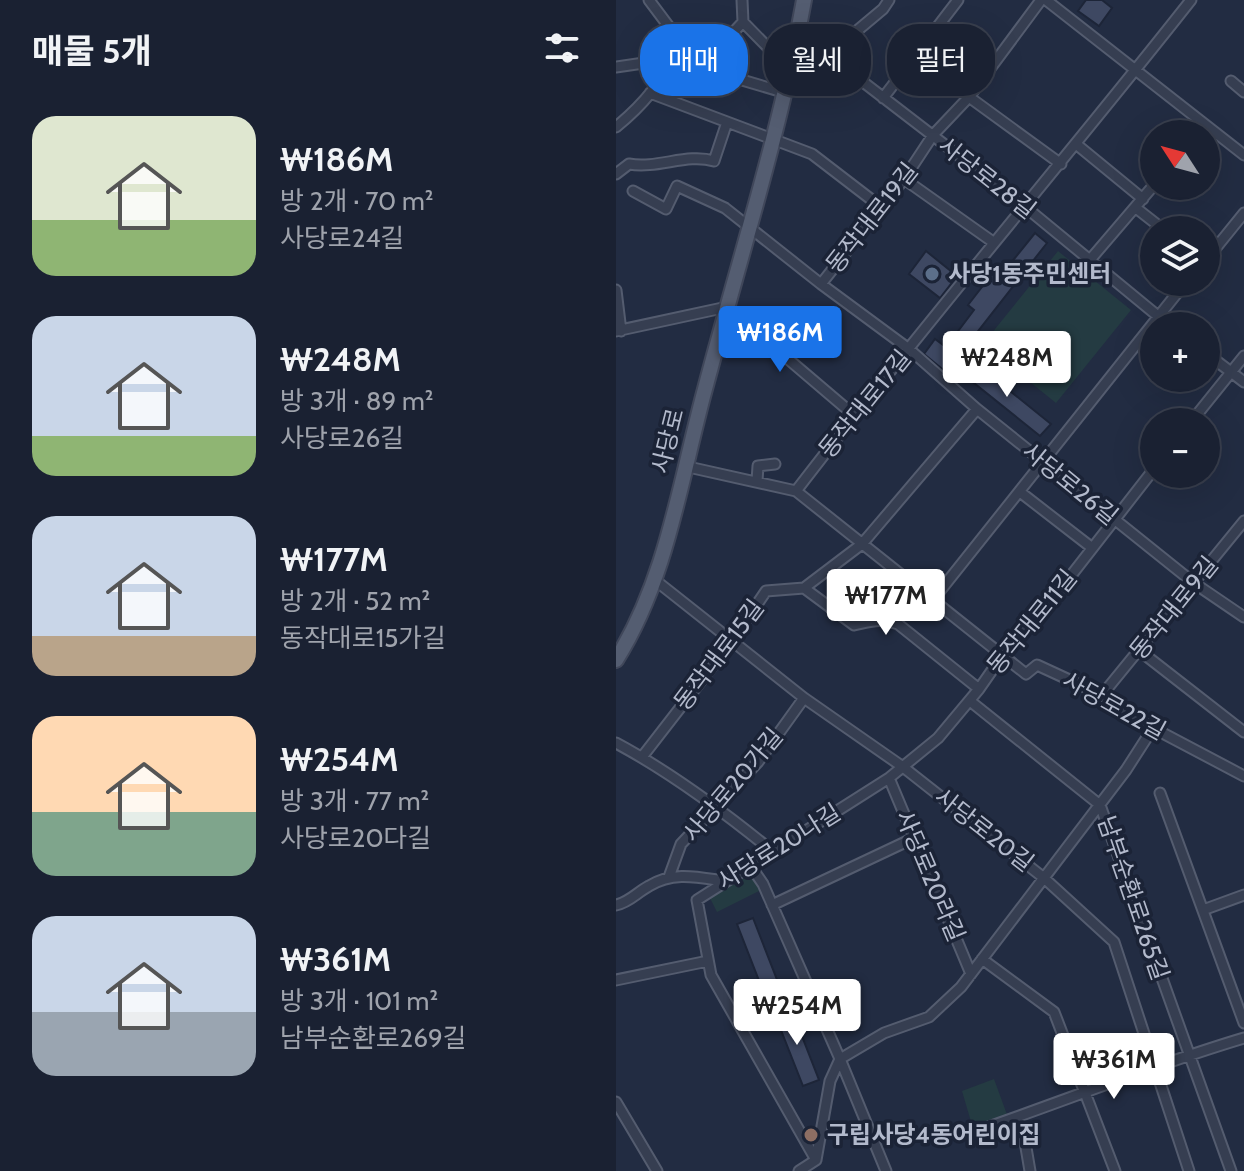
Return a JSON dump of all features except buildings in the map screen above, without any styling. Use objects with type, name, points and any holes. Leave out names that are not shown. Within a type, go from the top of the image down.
[{"type":"main road","name":"사당로","points":[[799,24],[804,0]]},
{"type":"main road","name":"사당로","points":[[616,660],[630,638],[655,580],[665,547],[684,466],[785,96]]},
{"type":"street","points":[[649,0],[667,24]]},
{"type":"street","points":[[742,0],[743,22],[764,44]]},
{"type":"street","points":[[865,24],[889,0]]},
{"type":"street","points":[[883,98],[958,0]]},
{"type":"street","points":[[1044,0],[1199,120]]},
{"type":"street","name":"동작대로19길","points":[[821,284],[904,179],[933,135],[969,97],[1044,0]]},
{"type":"street","name":"동작대로17길","points":[[796,491],[993,242],[1061,164],[1191,0]]},
{"type":"street","points":[[616,67],[640,64]]},
{"type":"street","points":[[1231,81],[1244,92]]},
{"type":"street","name":"사당로28길","points":[[871,89],[1023,205],[1152,312]]},
{"type":"street","points":[[616,127],[647,96]]},
{"type":"street","points":[[658,96],[812,154],[881,207]]},
{"type":"street","points":[[969,97],[1061,164]]},
{"type":"street","points":[[616,174],[629,164],[646,167],[698,156],[714,161],[727,122]]},
{"type":"street","points":[[1220,136],[1244,155]]},
{"type":"street","points":[[1076,144],[1151,216]]},
{"type":"street","points":[[904,179],[993,242]]},
{"type":"street","points":[[633,191],[666,209],[677,186],[725,208],[750,227]]},
{"type":"street","points":[[1089,261],[1142,200]]},
{"type":"street","points":[[1220,243],[1244,213]]},
{"type":"street","name":"사당로26길","points":[[750,227],[909,349],[977,409],[1194,583],[1244,617]]},
{"type":"street","points":[[616,290],[618,331],[727,307],[855,416]]},
{"type":"street","points":[[1160,312],[1174,296]]},
{"type":"street","points":[[932,601],[1140,338]]},
{"type":"street","points":[[1202,408],[1244,356]]},
{"type":"street","points":[[1220,364],[1244,382]]},
{"type":"street","points":[[977,409],[862,544],[804,588],[854,625],[874,620],[898,624],[979,689]]},
{"type":"street","points":[[757,481],[758,466],[775,464]]},
{"type":"street","name":"사당로22길","points":[[684,466],[796,491],[1026,674],[1037,665],[1102,695],[1153,728],[1244,776]]},
{"type":"street","name":"동작대로11길","points":[[903,767],[938,738],[970,701],[1002,656],[1066,582],[1140,487]]},
{"type":"street","points":[[1020,492],[1091,547]]},
{"type":"street","name":"동작대로9길","points":[[1102,695],[1244,521]]},
{"type":"street","name":"사당로20길","points":[[655,580],[804,698],[903,767],[1044,878],[1114,942],[1189,1171]]},
{"type":"street","name":"동작대로15길","points":[[642,757],[732,641],[766,591],[804,588]]},
{"type":"street","points":[[1140,651],[1244,732]]},
{"type":"street","name":"사당로20가길","points":[[724,881],[683,875],[669,877],[681,844],[758,762],[804,698]]},
{"type":"street","points":[[970,701],[1100,805]]},
{"type":"street","points":[[799,1171],[816,1160],[830,1081],[840,1059],[884,1033],[929,1017],[971,974],[1100,805],[1153,728]]},
{"type":"street","points":[[616,743],[718,807],[772,851]]},
{"type":"street","name":"사당로20나길","points":[[816,1160],[711,975],[696,903],[698,897],[903,767]]},
{"type":"street","name":"사당로20라길","points":[[889,778],[971,974]]},
{"type":"street","points":[[1160,793],[1244,1023]]},
{"type":"street","name":"남부순환로265길","points":[[1100,805],[1231,1171]]},
{"type":"street","points":[[772,905],[914,838]]},
{"type":"street","points":[[750,865],[763,884],[886,1171]]},
{"type":"street","points":[[616,905],[629,902],[652,884],[669,877]]},
{"type":"street","points":[[1203,910],[1244,895]]},
{"type":"street","name":"사당로20라길","points":[[982,959],[1054,1012],[1115,1171]]},
{"type":"street","points":[[616,980],[708,961]]},
{"type":"street","points":[[974,1132],[1244,1038]]},
{"type":"street","points":[[616,1102],[657,1171]]},
{"type":"street","points":[[1017,1117],[1023,1130],[1030,1171]]},
{"type":"shaded area","points":[[1058,251],[1131,310],[1056,403],[983,344]]},
{"type":"shaded area","points":[[748,872],[763,889],[717,912],[710,898]]},
{"type":"shaded area","points":[[994,1079],[1009,1120],[974,1132],[962,1091]]},
{"type":"place","name":"사당1동주민센터","points":[[932,274]]},
{"type":"place","name":"구립사당4동어린이집","points":[[811,1135]]}]
